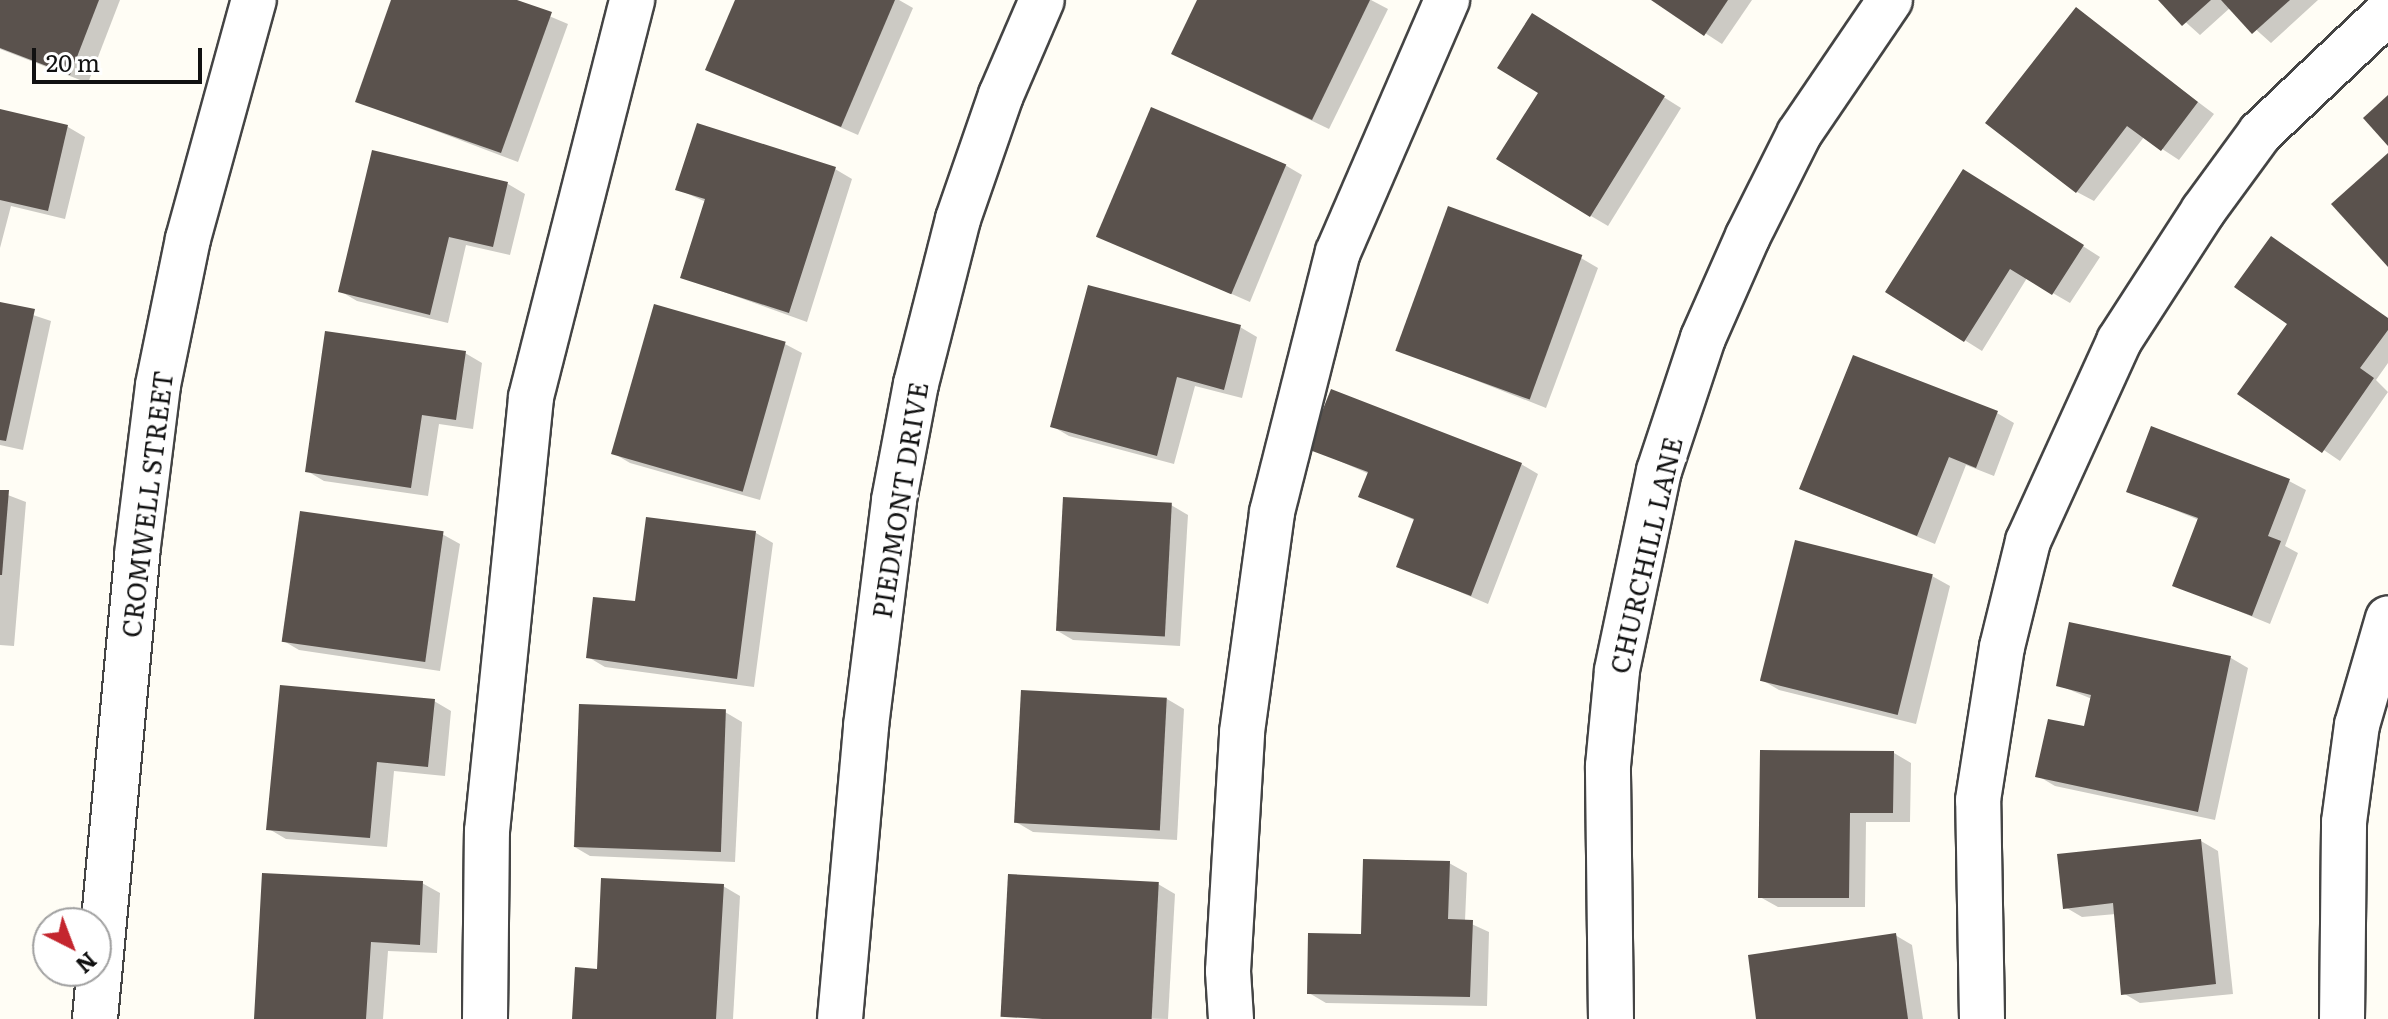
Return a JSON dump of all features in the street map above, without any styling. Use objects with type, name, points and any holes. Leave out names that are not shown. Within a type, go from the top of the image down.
[{"type":"street","name":"CROMWELL STREET","points":[[95,1019],[137,554],[158,385],[188,239],[254,0]]},
{"type":"street","points":[[485,1019],[487,831],[531,397],[632,0]]},
{"type":"street","name":"PIEDMONT DRIVE","points":[[840,1019],[866,726],[894,500],[916,384],[958,219],[1001,95],[1042,0]]},
{"type":"street","points":[[1231,1019],[1228,971],[1242,732],[1272,512],[1338,252],[1447,0]]},
{"type":"street","name":"CHURCHILL LANE","points":[[1611,1019],[1610,752],[1617,670],[1659,471],[1703,338],[1748,236],[1799,134],[1890,0]]},
{"type":"street","points":[[1982,1019],[1978,800],[2002,647],[2028,541],[2119,341],[2203,211],[2260,133],[2388,12]]},
{"type":"street","points":[[2342,1019],[2344,822],[2357,725],[2388,618]]},
{"type":"building","points":[[0,0],[99,0],[70,75],[0,48]]},
{"type":"building","points":[[391,0],[517,0],[552,12],[501,153],[355,102]]},
{"type":"building","points":[[735,0],[895,0],[841,127],[705,70]]},
{"type":"building","points":[[1197,0],[1370,0],[1312,120],[1171,54]]},
{"type":"building","points":[[1651,0],[1728,0],[1704,36]]},
{"type":"building","points":[[2158,0],[2211,0],[2182,26]]},
{"type":"building","points":[[2221,0],[2290,0],[2252,34]]},
{"type":"building","points":[[2076,7],[2198,102],[2161,151],[2127,126],[2076,193],[1985,123]]},
{"type":"building","points":[[1532,13],[1665,96],[1590,217],[1496,159],[1538,93],[1497,68]]},
{"type":"building","points":[[2388,95],[2388,146],[2363,118]]},
{"type":"building","points":[[1151,107],[1286,164],[1231,294],[1096,237]]},
{"type":"building","points":[[0,109],[68,125],[48,211],[0,200]]},
{"type":"building","points":[[697,123],[836,167],[789,313],[680,278],[705,199],[675,190]]},
{"type":"building","points":[[372,150],[508,182],[493,247],[449,237],[430,315],[338,292]]},
{"type":"building","points":[[2388,153],[2388,267],[2331,204]]},
{"type":"building","points":[[1963,169],[2084,245],[2052,295],[2010,269],[1964,342],[1885,292]]},
{"type":"building","points":[[1448,206],[1582,255],[1530,400],[1395,351]]},
{"type":"building","points":[[2271,236],[2388,318],[2388,330],[2360,368],[2374,378],[2322,453],[2237,394],[2287,324],[2234,287]]},
{"type":"building","points":[[1088,285],[1241,325],[1224,390],[1177,377],[1157,456],[1050,427]]},
{"type":"building","points":[[0,302],[35,309],[6,441],[0,440]]},
{"type":"building","points":[[654,304],[786,342],[743,492],[611,454]]},
{"type":"building","points":[[325,331],[466,351],[456,420],[422,415],[411,488],[305,472]]},
{"type":"building","points":[[1853,355],[1998,411],[1976,468],[1949,457],[1917,536],[1799,489]]},
{"type":"building","points":[[1331,389],[1522,463],[1471,596],[1396,567],[1414,519],[1358,497],[1368,472],[1307,449]]},
{"type":"building","points":[[2151,426],[2290,479],[2268,536],[2281,541],[2252,616],[2172,586],[2198,518],[2126,492]]},
{"type":"building","points":[[0,490],[9,490],[2,575],[0,575]]},
{"type":"building","points":[[1063,497],[1172,503],[1165,637],[1056,631]]},
{"type":"building","points":[[300,511],[444,531],[425,662],[282,642]]},
{"type":"building","points":[[646,517],[756,531],[737,679],[586,658],[593,597],[635,601]]},
{"type":"building","points":[[1795,540],[1933,574],[1898,715],[1760,681]]},
{"type":"building","points":[[2069,622],[2231,656],[2198,812],[2035,777],[2048,719],[2084,726],[2091,695],[2056,686]]},
{"type":"building","points":[[280,685],[435,699],[428,767],[377,762],[370,838],[266,830]]},
{"type":"building","points":[[1021,690],[1167,698],[1160,830],[1014,823]]},
{"type":"building","points":[[579,704],[726,709],[721,852],[574,847]]},
{"type":"building","points":[[1760,750],[1894,751],[1893,813],[1850,813],[1849,898],[1758,898]]},
{"type":"building","points":[[2201,839],[2216,984],[2121,995],[2113,903],[2063,909],[2057,854]]},
{"type":"building","points":[[1363,859],[1450,861],[1448,919],[1473,920],[1470,997],[1307,994],[1308,933],[1361,934]]},
{"type":"building","points":[[262,873],[423,881],[420,945],[371,942],[366,1019],[254,1019]]},
{"type":"building","points":[[1008,874],[1159,882],[1152,1019],[1001,1017]]},
{"type":"building","points":[[601,878],[724,884],[716,1019],[572,1019],[575,967],[597,969]]},
{"type":"building","points":[[1896,933],[1908,1019],[1756,1019],[1748,955]]}]
